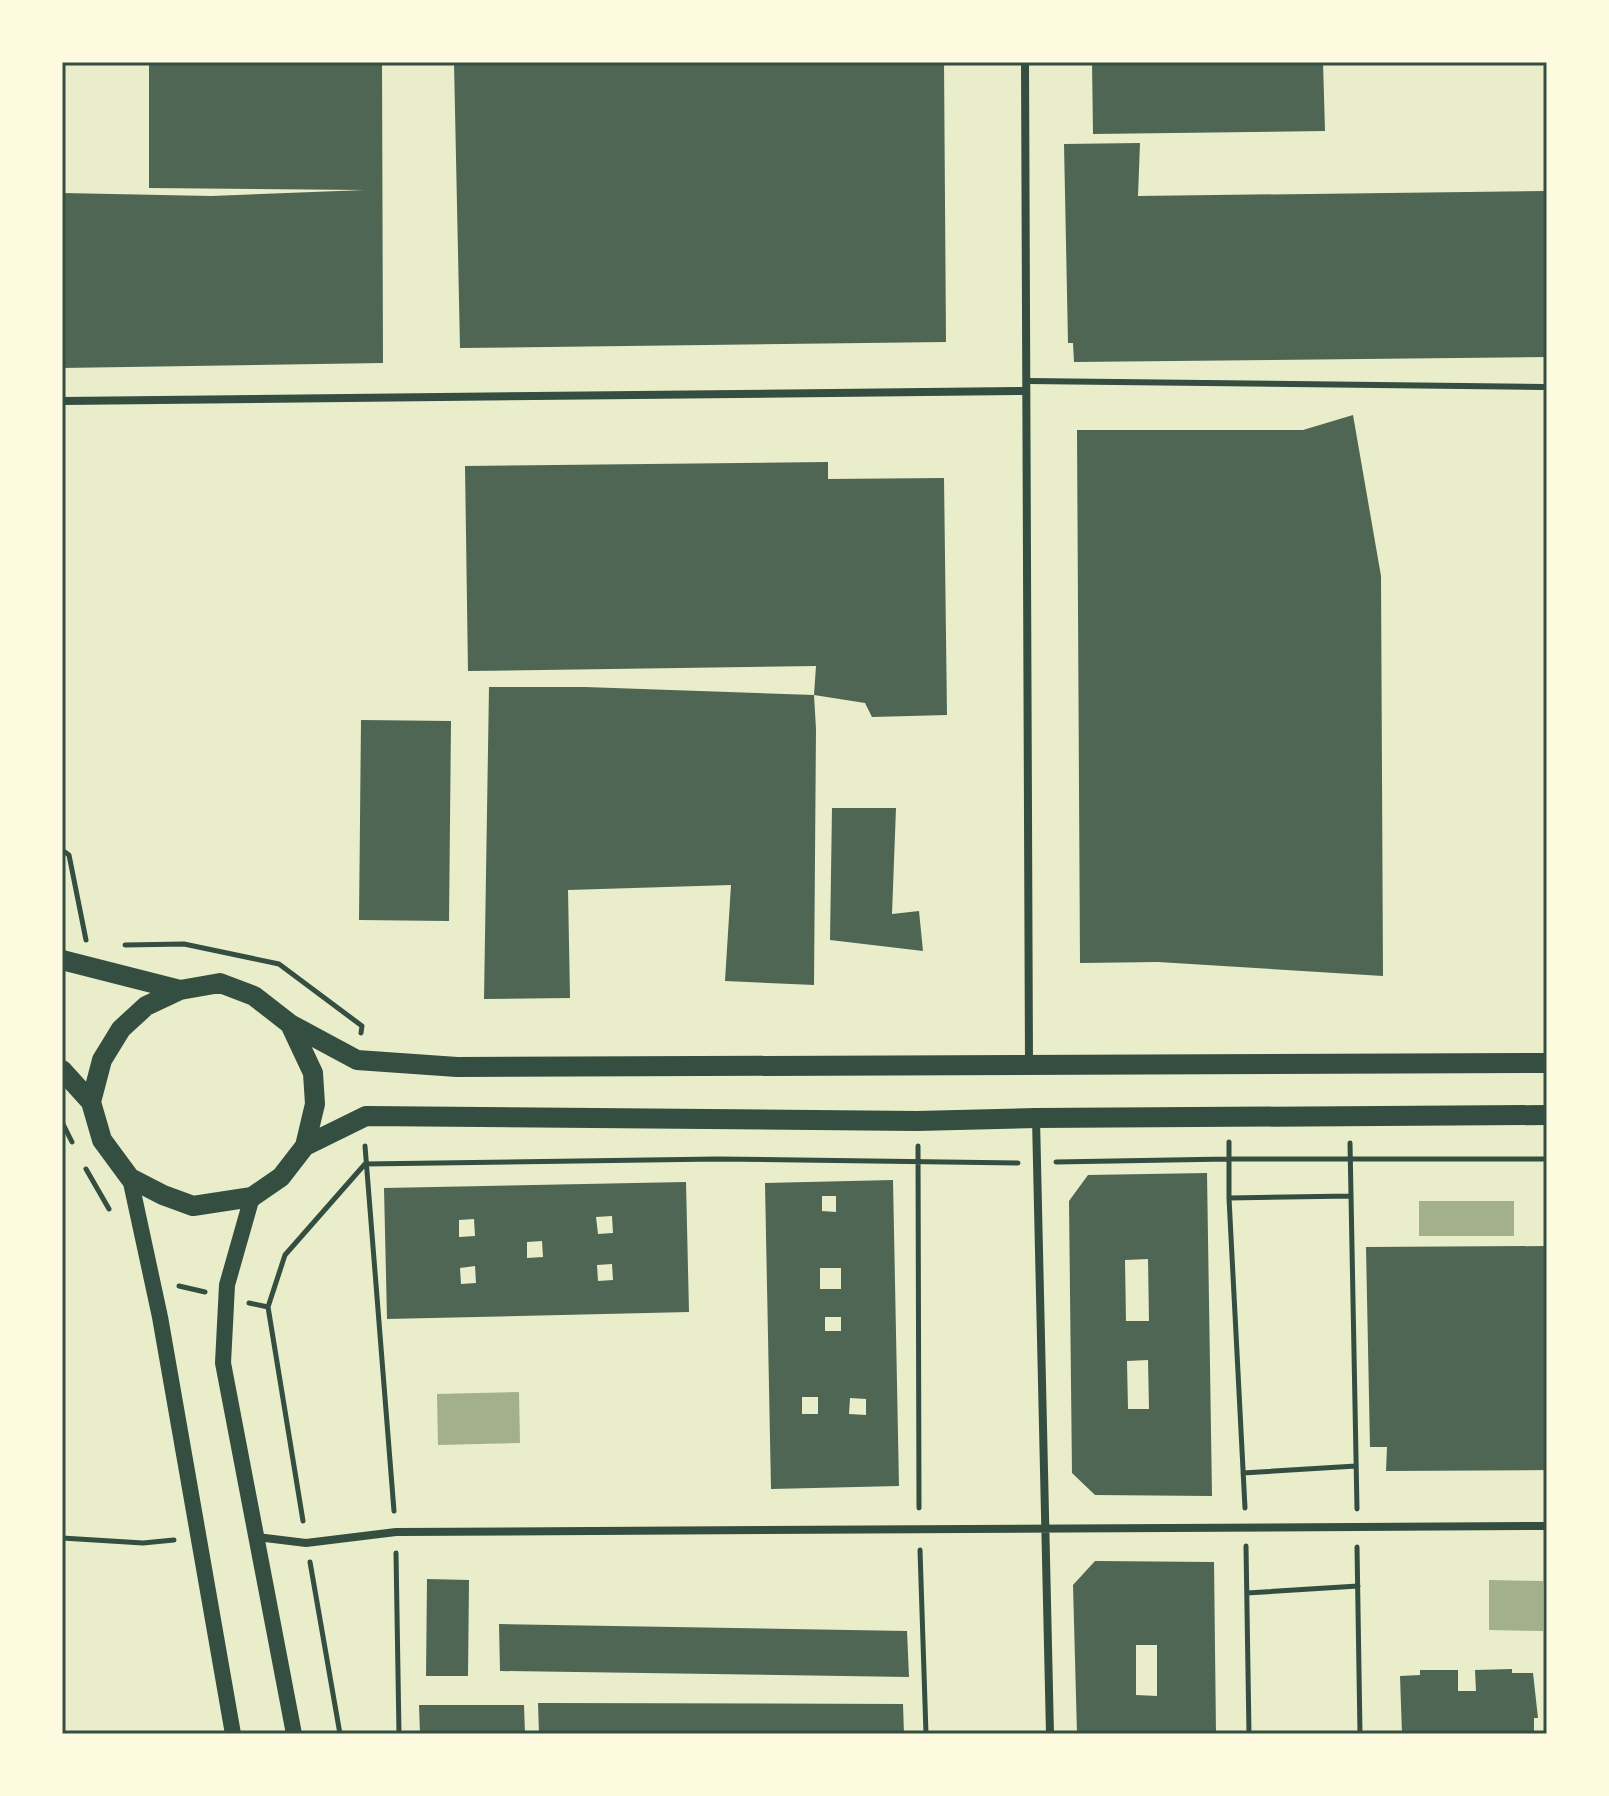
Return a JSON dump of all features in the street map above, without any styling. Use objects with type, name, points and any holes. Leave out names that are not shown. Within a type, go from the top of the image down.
[{"type":"main road","points":[[62,960],[180,990]]},
{"type":"main road","points":[[91,1102],[102,1060],[121,1029],[146,1006],[180,990],[220,983],[254,996],[290,1024],[357,1060],[457,1067],[1547,1063]]},
{"type":"main road","points":[[130,1178],[193,1206],[252,1197],[281,1177],[305,1146],[315,1104],[313,1073],[290,1024]]},
{"type":"main road","points":[[62,1070],[91,1102],[102,1140],[130,1178],[155,1292],[233,1734]]},
{"type":"main road","points":[[305,1146],[366,1116],[917,1121],[1547,1115]]},
{"type":"main road","points":[[252,1197],[227,1285],[223,1363],[294,1734]]},
{"type":"street","points":[[1025,62],[1029,1067]]},
{"type":"street","points":[[62,401],[1026,386]]},
{"type":"street","points":[[1036,1118],[1050,1734]]},
{"type":"street","points":[[257,1537],[306,1543],[396,1532],[1547,1526]]},
{"type":"lane","points":[[1026,386],[1543,387]]},
{"type":"path","points":[[62,850],[69,855],[87,946]]},
{"type":"path","points":[[1230,1117],[1229,1198],[1246,1527],[1249,1734]]},
{"type":"path","points":[[1349,1118],[1360,1734]]},
{"type":"path","points":[[917,1121],[919,1529],[926,1734]]},
{"type":"path","points":[[340,1734],[268,1307],[285,1255],[365,1164],[717,1159],[1036,1163],[1228,1159],[1547,1159]]},
{"type":"path","points":[[365,1164],[396,1532],[399,1734]]},
{"type":"path","points":[[1229,1198],[1351,1196]]},
{"type":"path","points":[[1243,1473],[1356,1466]]},
{"type":"path","points":[[62,1538],[143,1543],[198,1537]]},
{"type":"path","points":[[1247,1593],[1358,1586]]},
{"type":"shaded area","points":[[1419,1201],[1514,1201],[1514,1236],[1419,1236]]},
{"type":"shaded area","points":[[519,1392],[520,1443],[438,1445],[437,1394]]},
{"type":"shaded area","points":[[1489,1580],[1543,1581],[1543,1631],[1489,1630]]},
{"type":"building","points":[[149,62],[382,62],[383,363],[62,368],[62,193],[211,196],[365,190],[149,188]]},
{"type":"building","points":[[454,62],[944,62],[946,342],[460,348]]},
{"type":"building","points":[[1092,62],[1323,62],[1325,131],[1093,134]]},
{"type":"building","points":[[1140,143],[1138,196],[1547,191],[1547,357],[1074,362],[1073,343],[1068,343],[1064,144]]},
{"type":"building","points":[[1353,415],[1381,576],[1383,976],[1158,962],[1080,963],[1077,430],[1303,430]]},
{"type":"building","points":[[828,462],[828,479],[944,478],[947,715],[872,717],[865,703],[814,695],[816,666],[468,671],[465,466]]},
{"type":"building","points":[[489,687],[814,695],[814,985],[725,981],[731,885],[568,890],[570,998],[484,999]]},
{"type":"building","points":[[361,720],[451,721],[449,921],[359,920]]},
{"type":"building","points":[[832,808],[896,808],[892,914],[919,911],[923,951],[830,940]]},
{"type":"building","points":[[1207,1173],[1212,1496],[1095,1495],[1072,1473],[1069,1201],[1088,1175]],"holes":[[[1148,1259],[1149,1321],[1126,1321],[1125,1260]],[[1148,1360],[1149,1409],[1128,1409],[1127,1361]]]},
{"type":"building","points":[[893,1180],[899,1486],[771,1489],[765,1183]],"holes":[[[822,1196],[836,1196],[836,1212],[822,1211]],[[820,1268],[841,1268],[841,1289],[820,1289]],[[825,1317],[841,1317],[841,1331],[825,1331]],[[802,1397],[818,1397],[818,1414],[802,1414]],[[850,1398],[866,1399],[866,1415],[849,1414]]]},
{"type":"building","points":[[686,1182],[689,1312],[387,1319],[384,1188]],"holes":[[[612,1216],[613,1233],[598,1234],[596,1217]],[[474,1219],[475,1236],[459,1237],[459,1220]],[[542,1241],[543,1257],[527,1258],[527,1242]],[[612,1264],[613,1280],[598,1281],[597,1265]],[[475,1266],[476,1283],[461,1284],[460,1268]]]},
{"type":"building","points":[[1547,1246],[1547,1470],[1386,1471],[1387,1447],[1370,1447],[1366,1247]]},
{"type":"building","points":[[1095,1561],[1214,1562],[1216,1734],[1077,1734],[1073,1585]],"holes":[[[1136,1645],[1157,1645],[1157,1696],[1136,1695]]]},
{"type":"building","points":[[427,1579],[469,1580],[468,1676],[426,1676]]},
{"type":"building","points":[[499,1624],[907,1631],[909,1677],[500,1671]]},
{"type":"building","points":[[1512,1669],[1512,1673],[1533,1673],[1538,1718],[1534,1718],[1534,1734],[1402,1734],[1400,1676],[1420,1675],[1420,1670],[1458,1670],[1458,1691],[1476,1691],[1475,1670]]},
{"type":"building","points":[[538,1703],[903,1704],[904,1734],[539,1734]]},
{"type":"building","points":[[419,1705],[524,1705],[525,1734],[420,1734]]}]
